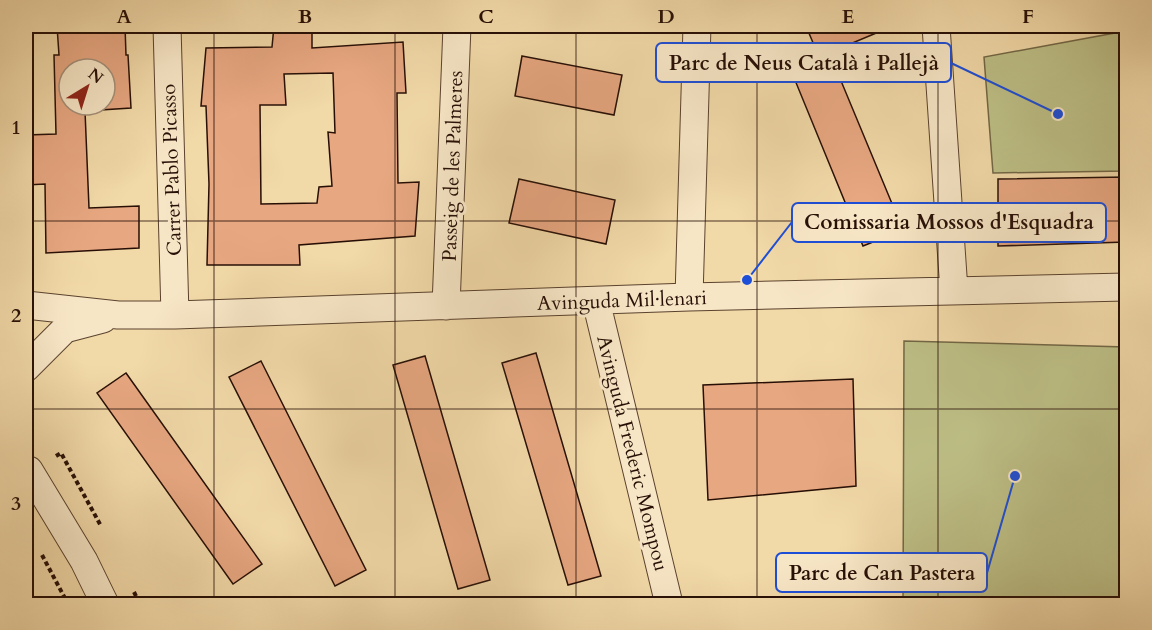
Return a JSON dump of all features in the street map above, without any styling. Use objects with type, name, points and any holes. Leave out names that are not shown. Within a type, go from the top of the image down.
[{"type":"street","name":"Carrer Pablo Picasso","points":[[167,26],[175,315]]},
{"type":"street","name":"Passeig de les Palmeres","points":[[446,306],[457,26]]},
{"type":"street","points":[[689,297],[697,26]]},
{"type":"street","points":[[936,26],[954,291]]},
{"type":"street","name":"Avinguda Mil·lenari","points":[[26,304],[118,315],[175,315],[689,297],[1126,287]]},
{"type":"street","name":"Avinguda Frederic Mompou","points":[[596,301],[669,604]]},
{"type":"street","name":"Avinguda Mil·lenari","points":[[26,368],[65,329],[118,315]]},
{"type":"street","points":[[27,465],[84,561],[105,604]]},
{"type":"path","points":[[37,545],[68,604]]},
{"type":"green space","points":[[1126,31],[1126,171],[993,173],[984,57]]},
{"type":"green space","points":[[904,341],[1126,347],[1126,604],[903,604]]},
{"type":"building","points":[[57,26],[125,26],[131,108],[117,109],[117,57],[57,57],[57,117],[85,117],[89,208],[139,206],[139,248],[46,253],[45,184],[26,185],[26,135],[56,134],[54,55],[59,55]]},
{"type":"building","points":[[274,26],[312,26],[312,48],[403,42],[406,93],[397,93],[398,183],[419,182],[415,236],[299,245],[300,265],[207,265],[209,184],[206,106],[201,106],[206,48],[272,47]],"holes":[[[333,73],[335,133],[328,132],[332,186],[319,187],[317,203],[261,204],[260,105],[286,105],[284,74]]]},
{"type":"building","points":[[806,26],[893,26],[819,57]]},
{"type":"building","points":[[829,52],[903,230],[863,246],[790,68]]},
{"type":"building","points":[[522,56],[622,75],[614,115],[515,96]]},
{"type":"building","points":[[1126,177],[1126,242],[998,246],[998,179]]},
{"type":"building","points":[[519,179],[615,200],[606,244],[509,223]]},
{"type":"building","points":[[536,353],[601,576],[568,585],[502,363]]},
{"type":"building","points":[[425,356],[490,580],[458,589],[393,365]]},
{"type":"building","points":[[261,361],[366,570],[335,586],[229,377]]},
{"type":"building","points":[[126,373],[262,564],[233,584],[97,393]]},
{"type":"building","points":[[853,379],[856,486],[708,500],[703,385]]},
{"type":"place","name":"Parc de Neus Català i Pallejà","points":[[1058,114]]},
{"type":"place","name":"Comissaria Mossos d'Esquadra","points":[[747,280]]},
{"type":"place","name":"Parc de Can Pastera","points":[[1015,476]]}]
